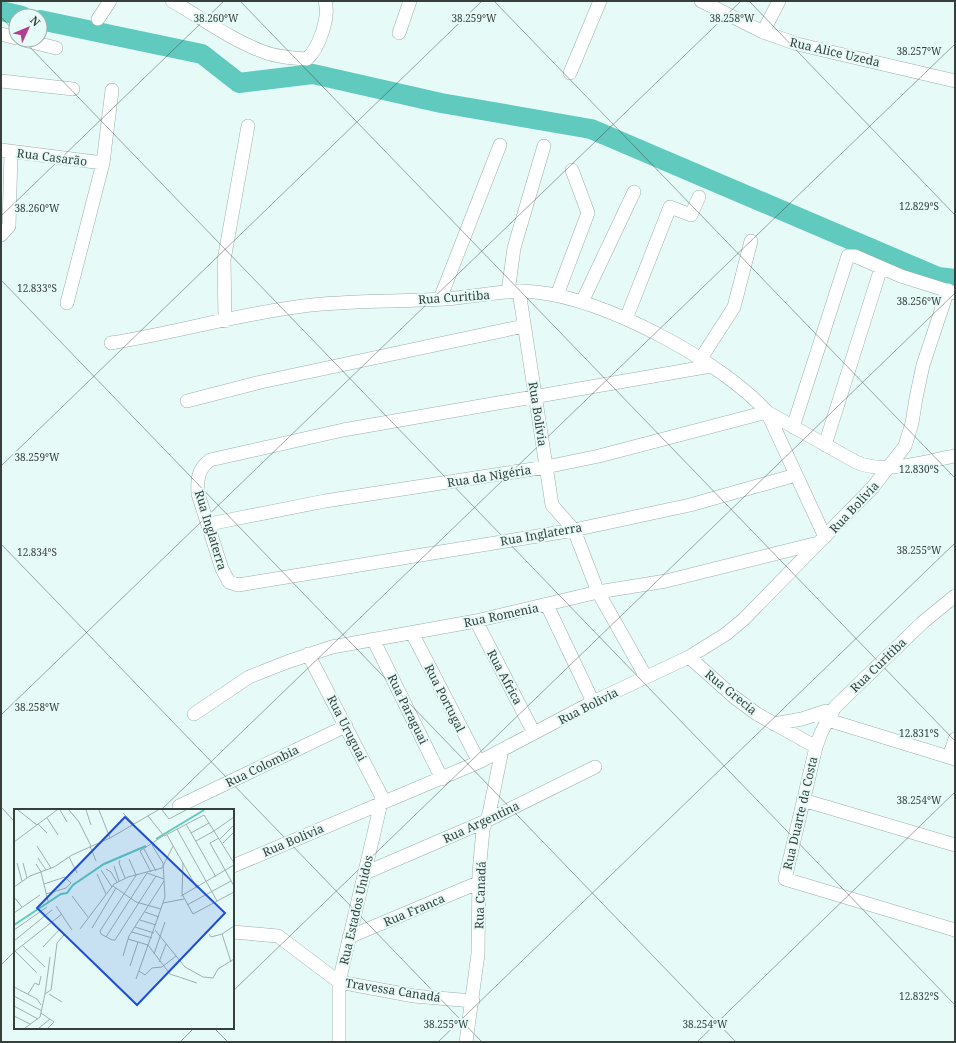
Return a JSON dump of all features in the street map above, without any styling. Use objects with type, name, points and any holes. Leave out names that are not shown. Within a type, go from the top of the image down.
[{"type":"street","points":[[98,19],[110,1]]},
{"type":"street","points":[[172,1],[225,32],[264,52],[289,58],[307,58],[314,51],[324,26],[327,8],[325,1]]},
{"type":"street","points":[[399,34],[410,1]]},
{"type":"street","points":[[570,73],[600,1]]},
{"type":"street","name":"Rua Alice Uzeda","points":[[701,1],[763,32],[797,44],[955,81]]},
{"type":"street","points":[[763,32],[779,1]]},
{"type":"street","points":[[48,46],[56,48]]},
{"type":"street","points":[[1,81],[73,88]]},
{"type":"street","points":[[67,302],[103,163],[112,90]]},
{"type":"street","points":[[225,321],[223,277],[224,252],[248,126]]},
{"type":"street","points":[[440,299],[500,145]]},
{"type":"street","name":"Rua Bolívia","points":[[544,146],[514,248],[513,292],[524,326],[552,505],[574,530]]},
{"type":"street","points":[[1,235],[9,226],[6,151]]},
{"type":"street","name":"Rua Casarão","points":[[6,151],[103,163]]},
{"type":"street","points":[[557,295],[588,213],[572,170]]},
{"type":"street","points":[[582,302],[634,192]]},
{"type":"street","points":[[626,319],[670,207],[691,215],[699,198]]},
{"type":"street","points":[[706,363],[734,307],[751,241]]},
{"type":"street","points":[[793,427],[847,259],[852,255],[922,284],[952,292]]},
{"type":"street","points":[[825,445],[881,268]]},
{"type":"street","name":"Rua Curitiba","points":[[111,343],[280,310],[332,303],[440,299],[513,292],[557,295],[582,302],[626,319],[706,363],[742,387],[767,412]]},
{"type":"street","name":"Rua Bolivia","points":[[234,866],[381,803],[442,779],[479,762],[593,702],[689,657],[726,634],[744,619],[822,540],[890,468],[905,446],[910,433],[923,365],[952,292]]},
{"type":"street","points":[[187,401],[261,382],[405,353],[524,326]]},
{"type":"street","name":"Rua Inglaterra","points":[[706,363],[308,437],[210,460],[200,470],[197,484],[198,494],[209,524],[222,569],[230,582],[238,585],[574,530],[690,505],[796,475]]},
{"type":"street","points":[[767,412],[863,466],[872,468],[890,468],[955,456]]},
{"type":"street","points":[[767,412],[796,475],[822,540]]},
{"type":"street","name":"Rua da Nigéria","points":[[209,524],[325,501],[546,467],[599,456],[767,412]]},
{"type":"street","points":[[574,530],[598,592],[646,676]]},
{"type":"street","name":"Rua Romenia","points":[[194,714],[249,677],[308,654],[344,644],[476,621],[547,606],[598,592],[666,581],[822,540]]},
{"type":"street","name":"Rua Curitiba","points":[[823,718],[917,627],[955,596]]},
{"type":"street","points":[[547,606],[593,702]]},
{"type":"street","name":"Rua Africa","points":[[476,621],[534,733]]},
{"type":"street","name":"Rua Portugal","points":[[412,633],[479,762]]},
{"type":"street","name":"Rua Paraguai","points":[[373,639],[442,779]]},
{"type":"street","name":"Rua Uruguai","points":[[308,654],[379,790],[381,803]]},
{"type":"street","name":"Rua Grecia","points":[[689,657],[745,706],[816,747]]},
{"type":"street","points":[[816,747],[823,718]]},
{"type":"street","points":[[774,724],[823,718],[952,758],[955,739]]},
{"type":"street","name":"Rua Colombia","points":[[179,806],[346,726]]},
{"type":"street","name":"Rua Duarte da Costa","points":[[816,747],[785,880],[955,930]]},
{"type":"street","name":"Rua Canadá","points":[[466,1042],[473,1001],[478,954],[483,829],[489,814],[502,750]]},
{"type":"street","name":"Rua Argentina","points":[[365,873],[486,821],[595,767]]},
{"type":"street","points":[[803,800],[955,845]]},
{"type":"street","name":"Rua Estados Unidos","points":[[339,1042],[339,982],[381,803]]},
{"type":"street","name":"Rua Franca","points":[[349,937],[480,882]]},
{"type":"street","name":"Travessa Canadá","points":[[234,932],[278,936],[339,982],[414,996],[473,1001]]},
{"type":"waterway","points":[[1,11],[8,13]]},
{"type":"waterway","points":[[48,22],[202,54],[239,83],[313,74],[441,103],[591,129],[938,277],[955,279]]}]
